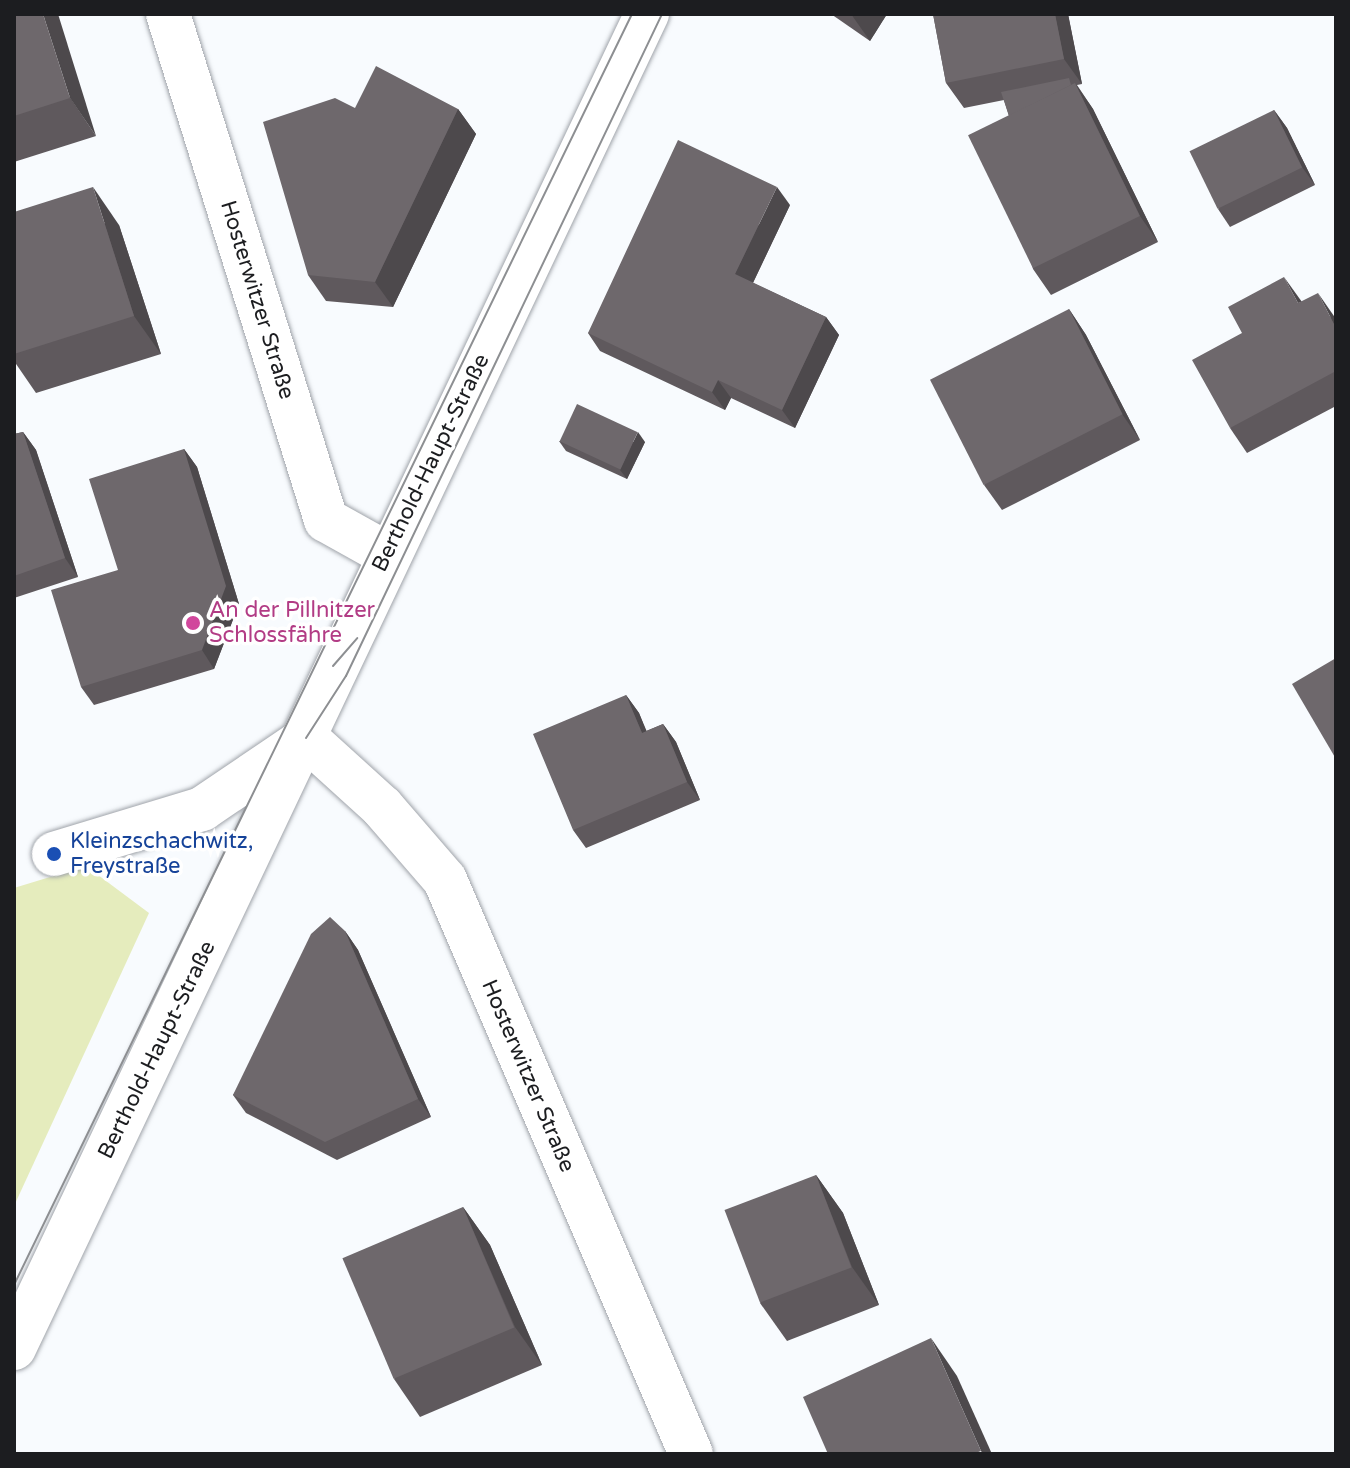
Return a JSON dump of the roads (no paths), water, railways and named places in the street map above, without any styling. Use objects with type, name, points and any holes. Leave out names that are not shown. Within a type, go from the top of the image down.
[{"type":"street","name":"Hosterwitzer Straße","points":[[168,14],[326,520],[387,554]]},
{"type":"street","name":"Berthold-Haupt-Straße","points":[[14,1348],[306,738],[387,554],[647,14]]},
{"type":"street","name":"Hosterwitzer Straße","points":[[306,738],[382,807],[445,880],[691,1454]]},
{"type":"street","points":[[54,854],[202,809],[306,738]]},
{"type":"tram line","points":[[14,1285],[632,14]]},
{"type":"tram line","points":[[306,738],[346,676],[662,14]]},
{"type":"tram line","points":[[333,666],[357,638]]},
{"type":"place","name":"An der Pillnitzer Schlossfähre","points":[[193,623]]},
{"type":"place","name":"Kleinzschachwitz, Freystraße","points":[[54,854]]}]
